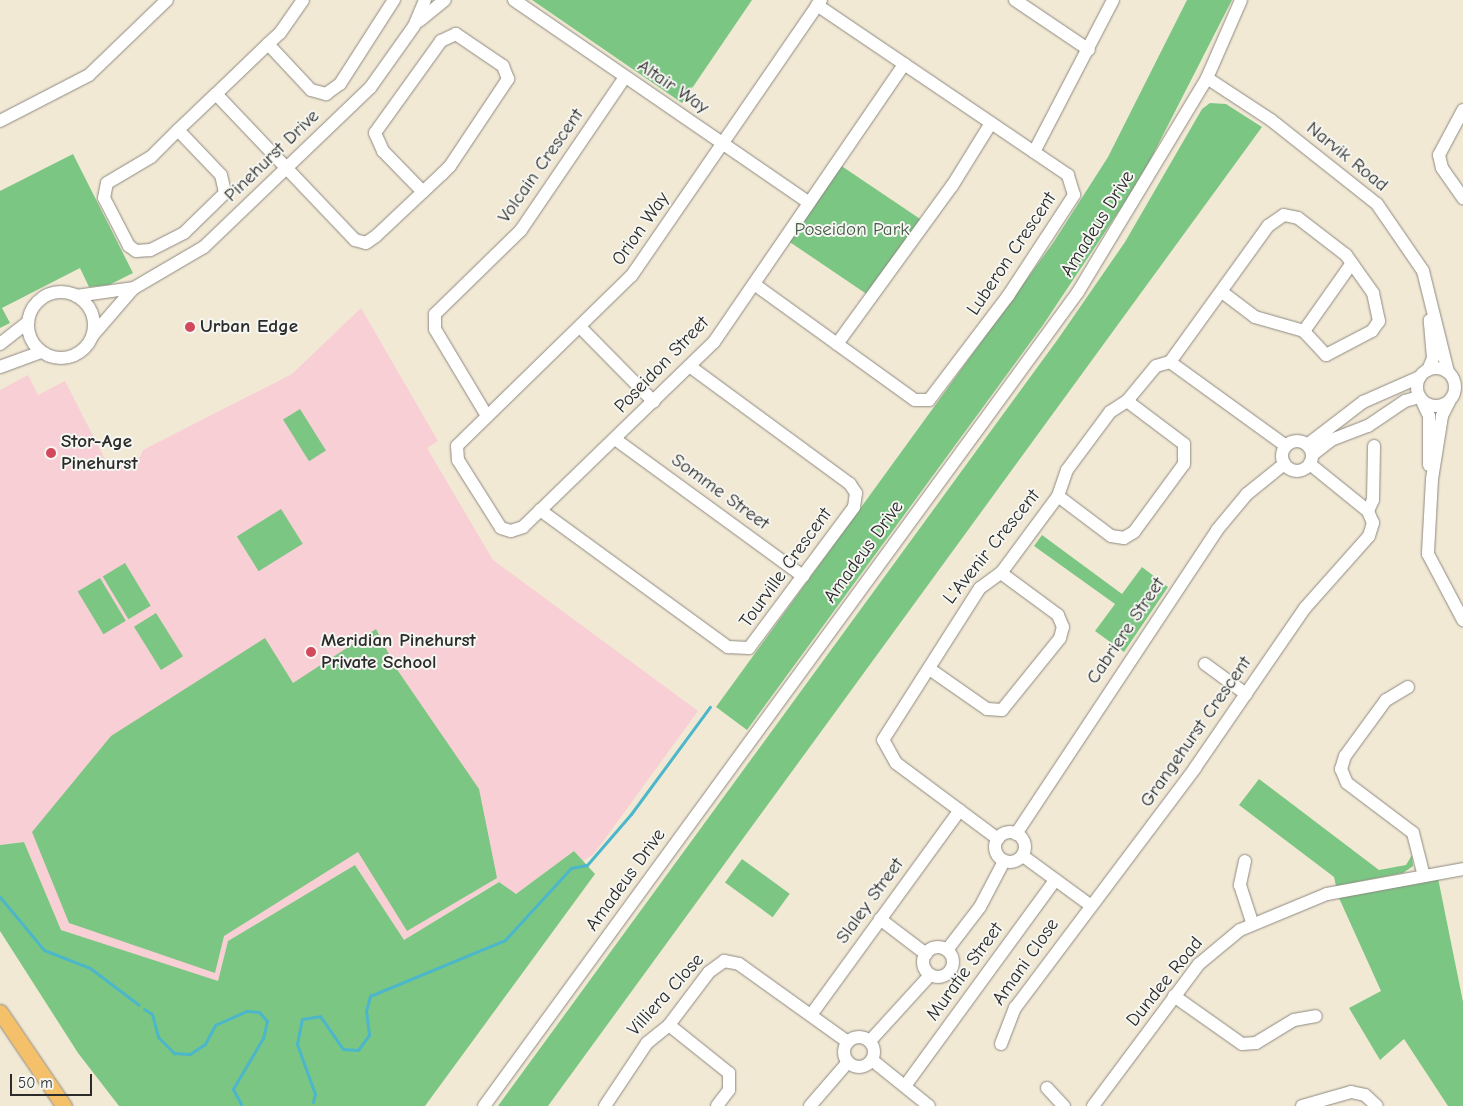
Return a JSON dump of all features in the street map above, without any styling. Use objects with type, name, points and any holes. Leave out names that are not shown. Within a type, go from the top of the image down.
[{"type":"main road","points":[[0,1012],[64,1106]]},
{"type":"street","points":[[0,121],[89,75],[167,0]]},
{"type":"street","points":[[178,130],[221,175],[225,193],[184,233],[150,250],[136,251],[129,246],[104,198],[105,186],[151,157],[178,130],[268,44],[303,0]]},
{"type":"street","points":[[268,44],[311,90],[326,94],[340,84],[394,0]]},
{"type":"street","name":"Pinehurst Drive","points":[[93,335],[134,288],[196,254],[370,88],[414,26],[425,0]]},
{"type":"street","name":"Pinehurst Drive","points":[[414,26],[445,0]]},
{"type":"street","points":[[1015,0],[1089,50]]},
{"type":"street","points":[[1034,152],[1114,0]]},
{"type":"street","name":"Amadeus Drive","points":[[484,1106],[1078,292],[1207,78],[1242,0]]},
{"type":"street","name":"Altair Way","points":[[513,1],[809,202]]},
{"type":"street","name":"Luberon Crescent","points":[[754,284],[915,400],[935,396],[1074,195],[1070,178],[904,64],[819,2]]},
{"type":"street","name":"Orion Way","points":[[456,449],[487,416],[631,276],[819,2]]},
{"type":"street","points":[[216,94],[361,243],[372,240],[423,192],[450,166],[508,79],[500,63],[453,33],[441,40],[374,136],[423,192]]},
{"type":"street","name":"Poseidon Street","points":[[456,449],[458,460],[501,528],[520,529],[691,367],[754,284],[904,64]]},
{"type":"street","name":"Volcain Crescent","points":[[487,416],[435,329],[435,314],[522,230],[626,77]]},
{"type":"street","name":"Narvik Road","points":[[1207,78],[1271,120],[1377,204],[1412,252],[1430,295],[1448,372]]},
{"type":"street","points":[[1463,110],[1439,154],[1442,168],[1463,198]]},
{"type":"street","points":[[837,344],[952,186],[991,123]]},
{"type":"street","points":[[1222,292],[1256,317],[1304,331],[1320,353],[1331,356],[1377,326],[1375,296],[1352,263],[1298,218],[1284,215],[1268,226],[1170,362],[1286,446]]},
{"type":"street","points":[[1304,331],[1352,263]]},
{"type":"street","name":"Pinehurst Drive","points":[[76,296],[134,288]]},
{"type":"street","name":"Narvik Road","points":[[1424,374],[1433,345],[1430,295]]},
{"type":"street","points":[[0,344],[28,322],[45,296],[76,296],[92,312],[93,335],[71,357],[41,352],[0,368]]},
{"type":"street","points":[[28,322],[31,338],[41,352]]},
{"type":"street","points":[[580,327],[654,402]]},
{"type":"street","name":"L'Avenir Crescent","points":[[998,839],[896,763],[884,748],[884,733],[931,670],[940,644],[974,596],[1001,572],[1058,496],[1067,470],[1110,412],[1127,401],[1151,369],[1170,362]]},
{"type":"street","name":"Tourville Crescent","points":[[540,510],[733,650],[752,646],[854,507],[854,489],[691,367]]},
{"type":"street","points":[[1286,446],[1284,464],[1297,471],[1310,455],[1376,396],[1424,374],[1448,372],[1456,389],[1442,416],[1432,479]]},
{"type":"street","points":[[1424,374],[1421,399],[1429,416],[1432,479],[1429,558],[1461,612]]},
{"type":"street","points":[[1376,396],[1387,412]]},
{"type":"street","points":[[1310,455],[1387,412],[1421,399],[1437,407],[1448,402]]},
{"type":"street","points":[[1058,496],[1111,536],[1124,538],[1134,532],[1184,464],[1184,444],[1127,401]]},
{"type":"street","name":"Somme Street","points":[[615,439],[803,576]]},
{"type":"street","points":[[1286,446],[1295,442],[1368,510]]},
{"type":"street","name":"Grangehurst Crescent","points":[[1090,905],[1138,846],[1305,608],[1369,536],[1373,523],[1368,510],[1373,500],[1374,446]]},
{"type":"street","name":"Cabriere Street","points":[[1016,834],[1216,530],[1247,494],[1284,464]]},
{"type":"street","points":[[931,670],[987,709],[1002,710],[1060,638],[1063,627],[1058,615],[1001,572]]},
{"type":"street","points":[[1204,664],[1246,694]]},
{"type":"street","points":[[1408,687],[1386,700],[1345,756],[1341,769],[1347,784],[1413,833],[1424,876]]},
{"type":"street","name":"Slaley Street","points":[[811,1015],[960,810]]},
{"type":"street","points":[[1004,861],[996,853],[998,839],[1016,834],[1024,843],[1022,856]]},
{"type":"street","points":[[947,950],[980,907],[1004,861],[1022,856]]},
{"type":"street","points":[[1022,856],[1090,905]]},
{"type":"street","points":[[1245,861],[1240,884],[1252,923]]},
{"type":"street","name":"Dundee Road","points":[[1093,1106],[1174,996],[1208,954],[1252,923],[1327,894],[1463,868]]},
{"type":"street","name":"Muratie Street","points":[[905,1086],[1056,880]]},
{"type":"street","name":"Amani Close","points":[[1001,1044],[1015,1008],[1090,905]]},
{"type":"street","points":[[880,919],[926,954]]},
{"type":"street","points":[[936,947],[947,950],[953,961],[951,970],[943,976],[930,974],[923,965],[926,954],[936,947]]},
{"type":"street","name":"Villiera Close","points":[[605,1106],[647,1043],[669,1025],[709,972],[729,961],[811,1015],[848,1042]]},
{"type":"street","points":[[929,1106],[872,1060],[870,1041],[930,974]]},
{"type":"street","points":[[1174,996],[1242,1044],[1256,1043],[1294,1020],[1316,1016]]},
{"type":"street","points":[[669,1025],[729,1073],[729,1090],[718,1106]]},
{"type":"street","points":[[870,1041],[856,1037],[848,1042],[844,1055],[848,1062],[861,1067],[872,1060]]},
{"type":"street","points":[[810,1106],[848,1062]]},
{"type":"street","points":[[1047,1088],[1064,1106]]},
{"type":"street","points":[[1302,1106],[1351,1092],[1365,1095],[1377,1106]]},
{"type":"shaded area","name":"Meridian Pinehurst Private School","points":[[361,308],[438,441],[427,448],[493,560],[698,711],[594,854],[583,861],[574,851],[516,894],[498,882],[404,940],[355,865],[228,941],[218,982],[61,930],[24,842],[0,845],[0,390],[28,375],[38,395],[65,381],[109,467],[117,469],[140,457],[143,450],[292,374]]},
{"type":"green space","points":[[532,0],[752,0],[682,103]]},
{"type":"green space","points":[[1187,0],[1232,0],[1141,178],[1043,325],[747,730],[716,707],[1053,243],[1108,157]]},
{"type":"green space","points":[[1210,103],[1226,104],[1262,127],[548,1106],[498,1106],[1058,339],[1125,242],[1202,109]]},
{"type":"green space","points":[[73,154],[133,273],[109,285],[89,287],[80,268],[2,308],[10,323],[0,328],[0,191]]},
{"type":"green space","name":"Poseidon Park","points":[[840,165],[922,220],[871,297],[789,241]]},
{"type":"green space","points":[[300,409],[326,451],[309,461],[283,420]]},
{"type":"green space","points":[[281,509],[303,544],[259,571],[237,537]]},
{"type":"green space","points":[[1042,535],[1122,594],[1142,567],[1168,587],[1124,652],[1095,631],[1115,604],[1034,546]]},
{"type":"green space","points":[[125,563],[151,606],[128,619],[103,576]]},
{"type":"green space","points":[[100,578],[126,621],[103,634],[78,591]]},
{"type":"green space","points":[[156,613],[183,656],[161,670],[134,627]]},
{"type":"green space","points":[[376,629],[396,668],[479,789],[497,878],[407,931],[358,852],[224,936],[215,973],[69,923],[32,832],[111,736],[265,638],[293,683]]},
{"type":"green space","points":[[1259,779],[1379,870],[1406,865],[1412,855],[1413,866],[1403,873],[1336,886],[1334,877],[1239,805]]},
{"type":"green space","points":[[24,842],[61,930],[218,981],[228,941],[355,865],[404,940],[499,882],[516,894],[574,851],[595,874],[425,1106],[119,1106],[78,1053],[0,931],[0,845]]},
{"type":"green space","points":[[742,859],[790,894],[773,917],[725,882]]},
{"type":"green space","points":[[1438,878],[1463,1002],[1463,1106],[1448,1106],[1404,1039],[1380,1060],[1349,1008],[1381,991],[1339,898]]},
{"type":"waterway","points":[[313,1102],[315,1094],[297,1044],[302,1019],[320,1016],[343,1049],[358,1050],[369,1035],[366,1011],[370,996],[505,940],[571,868],[587,865],[631,814],[710,707]]},
{"type":"waterway","points":[[0,897],[44,950],[90,968],[139,1005]]},
{"type":"waterway","points":[[144,1009],[152,1014],[158,1037],[174,1053],[190,1054],[205,1044],[215,1025],[247,1011],[259,1012],[267,1021],[263,1038],[233,1089],[241,1104]]},
{"type":"place","name":"Urban Edge","points":[[190,327]]},
{"type":"place","name":"Stor-Age Pinehurst","points":[[51,453]]},
{"type":"place","name":"Meridian Pinehurst Private School","points":[[311,652]]}]
